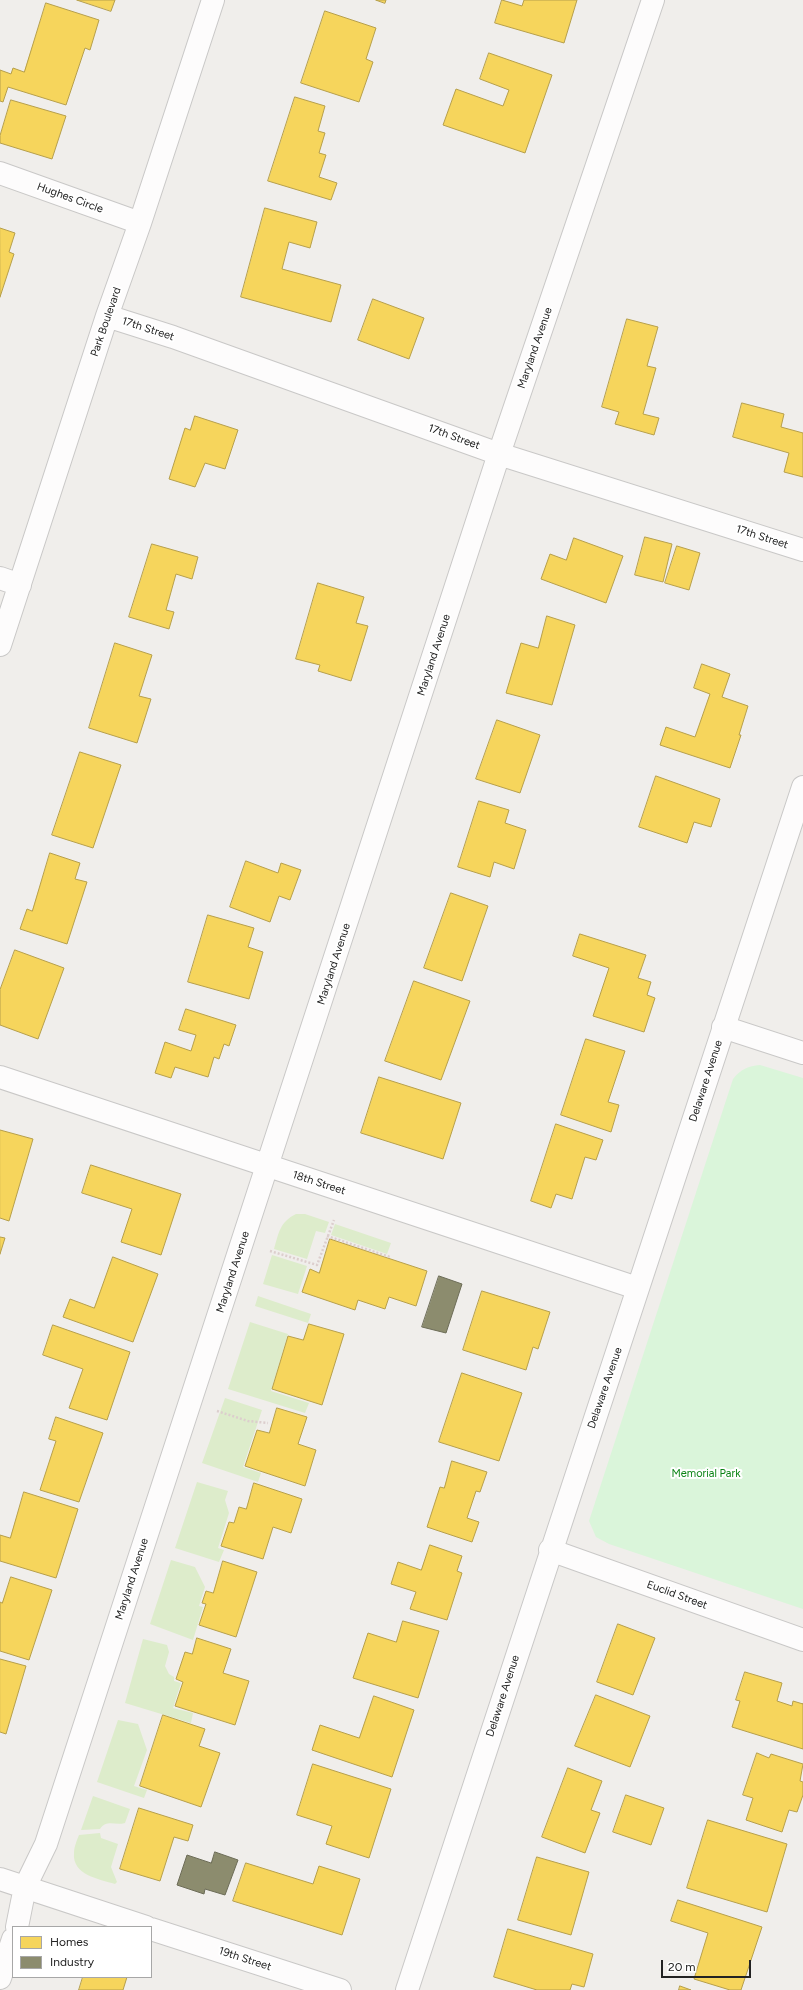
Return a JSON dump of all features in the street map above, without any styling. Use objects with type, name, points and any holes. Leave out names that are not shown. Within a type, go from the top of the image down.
[{"type":"street","name":"Park Boulevard","points":[[0,645],[10,582],[140,223],[213,0]]},
{"type":"street","name":"Maryland Avenue","points":[[17,1926],[25,1887],[46,1844],[499,454],[653,0]]},
{"type":"street","name":"Hughes Circle","points":[[0,173],[140,223]]},
{"type":"street","name":"17th Street","points":[[107,316],[173,336],[499,454],[803,550]]},
{"type":"street","name":"Delaware Avenue","points":[[407,1990],[550,1550],[803,787]]},
{"type":"street","points":[[723,1027],[803,1053]]},
{"type":"street","name":"18th Street","points":[[0,1077],[637,1288]]},
{"type":"street","name":"Euclid Street","points":[[550,1550],[803,1640]]},
{"type":"street","points":[[0,1879],[143,1926]]},
{"type":"street","name":"19th Street","points":[[152,1929],[340,1990]]},
{"type":"street","points":[[0,1978],[12,1942]]},
{"type":"path","points":[[270,1251],[317,1265],[334,1220]]},
{"type":"path","points":[[327,1236],[390,1257]]},
{"type":"path","points":[[217,1411],[248,1421],[268,1423]]},
{"type":"green space","name":"Memorial Park","points":[[760,1065],[803,1078],[803,1609],[609,1544],[596,1537],[589,1521],[733,1079],[745,1069]]},
{"type":"green space","points":[[296,1214],[305,1214],[329,1222],[325,1233],[316,1231],[307,1259],[274,1249],[283,1224]]},
{"type":"green space","points":[[335,1224],[391,1243],[387,1254],[331,1235]]},
{"type":"green space","points":[[272,1255],[307,1266],[298,1294],[263,1284]]},
{"type":"green space","points":[[258,1296],[311,1314],[308,1323],[255,1306]]},
{"type":"green space","points":[[250,1322],[288,1334],[271,1391],[309,1403],[305,1413],[228,1389]]},
{"type":"green space","points":[[225,1398],[262,1410],[243,1467],[261,1473],[258,1482],[202,1463]]},
{"type":"green space","points":[[197,1482],[228,1491],[225,1500],[229,1513],[218,1548],[224,1550],[219,1562],[175,1548]]},
{"type":"green space","points":[[171,1560],[195,1567],[205,1587],[199,1606],[203,1607],[193,1640],[150,1624]]},
{"type":"green space","points":[[143,1639],[167,1645],[169,1652],[165,1666],[169,1674],[174,1677],[174,1681],[181,1683],[173,1708],[193,1713],[191,1723],[125,1703]]},
{"type":"green space","points":[[118,1720],[138,1724],[147,1750],[134,1786],[147,1790],[144,1798],[97,1782]]},
{"type":"green space","points":[[93,1796],[130,1809],[125,1823],[108,1823],[100,1829],[81,1830]]},
{"type":"green space","points":[[100,1833],[101,1838],[118,1844],[111,1867],[117,1882],[115,1884],[88,1875],[77,1866],[75,1860],[74,1848],[79,1835]]},
{"type":"building: Homes","points":[[77,0],[115,0],[111,11]]},
{"type":"building: Homes","points":[[376,0],[386,0],[385,3]]},
{"type":"building: Homes","points":[[502,0],[522,6],[524,0],[577,0],[564,43],[495,23]]},
{"type":"building: Homes","points":[[46,3],[99,20],[90,50],[85,48],[66,105],[8,87],[3,102],[0,101],[0,70],[11,74],[13,68],[24,72]]},
{"type":"building: Homes","points":[[325,11],[376,28],[366,59],[373,62],[359,102],[301,83]]},
{"type":"building: Homes","points":[[489,53],[552,75],[525,153],[443,125],[456,89],[503,106],[509,90],[480,79]]},
{"type":"building: Homes","points":[[295,97],[325,106],[318,131],[325,133],[319,153],[326,155],[319,177],[337,183],[331,200],[268,181]]},
{"type":"building: Homes","points":[[11,100],[66,116],[52,159],[0,143],[0,136]]},
{"type":"building: Homes","points":[[265,208],[317,222],[310,248],[289,242],[282,269],[341,285],[331,322],[241,297]]},
{"type":"building: Homes","points":[[0,228],[15,233],[9,252],[14,254],[0,297]]},
{"type":"building: Homes","points":[[373,299],[424,318],[409,359],[358,340]]},
{"type":"building: Homes","points":[[627,319],[658,327],[647,366],[656,368],[643,414],[659,418],[654,435],[615,424],[619,412],[602,407]]},
{"type":"building: Homes","points":[[742,403],[784,414],[781,427],[803,433],[803,477],[784,472],[789,453],[733,437]]},
{"type":"building: Homes","points":[[195,416],[238,430],[225,469],[205,463],[195,487],[169,479],[185,428],[190,430]]},
{"type":"building: Homes","points":[[645,537],[672,544],[663,582],[635,575]]},
{"type":"building: Homes","points":[[574,538],[623,556],[606,603],[541,579],[550,554],[566,560]]},
{"type":"building: Homes","points":[[152,544],[198,557],[192,579],[176,574],[166,610],[174,612],[169,629],[129,617]]},
{"type":"building: Homes","points":[[677,546],[700,553],[689,590],[665,583]]},
{"type":"building: Homes","points":[[318,583],[364,597],[356,623],[368,626],[351,681],[318,671],[320,665],[296,659]]},
{"type":"building: Homes","points":[[547,616],[575,625],[552,705],[506,693],[521,643],[538,648]]},
{"type":"building: Homes","points":[[115,643],[152,655],[139,696],[151,699],[137,743],[89,728]]},
{"type":"building: Homes","points":[[702,664],[730,674],[722,697],[748,706],[739,735],[741,735],[730,768],[660,745],[666,727],[695,737],[710,694],[694,688]]},
{"type":"building: Homes","points":[[497,720],[540,735],[520,793],[476,779]]},
{"type":"building: Homes","points":[[80,752],[121,765],[93,848],[52,835]]},
{"type":"building: Homes","points":[[656,776],[720,799],[711,827],[694,822],[687,843],[639,827]]},
{"type":"building: Homes","points":[[479,801],[509,810],[505,823],[526,830],[514,869],[494,862],[490,877],[458,867]]},
{"type":"building: Homes","points":[[50,853],[80,863],[75,879],[87,882],[67,944],[20,929],[27,909],[32,911]]},
{"type":"building: Homes","points":[[246,861],[278,873],[281,863],[301,870],[290,900],[279,896],[270,922],[230,907]]},
{"type":"building: Homes","points":[[451,893],[488,906],[462,981],[424,968]]},
{"type":"building: Homes","points":[[208,915],[254,928],[248,947],[263,952],[249,999],[188,982]]},
{"type":"building: Homes","points":[[580,934],[646,955],[638,978],[651,982],[647,995],[655,998],[644,1032],[593,1016],[609,968],[573,956]]},
{"type":"building: Homes","points":[[15,950],[64,968],[38,1039],[0,1025],[0,990]]},
{"type":"building: Homes","points":[[414,981],[470,1001],[441,1080],[385,1061]]},
{"type":"building: Homes","points":[[186,1009],[236,1025],[229,1046],[224,1044],[219,1059],[214,1057],[208,1077],[175,1067],[171,1078],[155,1073],[165,1042],[191,1051],[196,1035],[179,1030]]},
{"type":"building: Homes","points":[[586,1039],[625,1051],[608,1102],[619,1105],[611,1132],[561,1115]]},
{"type":"building: Homes","points":[[379,1077],[461,1103],[443,1159],[361,1133]]},
{"type":"building: Homes","points":[[556,1124],[603,1140],[596,1160],[585,1157],[572,1199],[556,1194],[551,1208],[531,1201]]},
{"type":"building: Homes","points":[[0,1130],[33,1139],[9,1221],[0,1218]]},
{"type":"building: Homes","points":[[91,1165],[181,1194],[161,1255],[121,1242],[132,1209],[82,1193]]},
{"type":"building: Homes","points":[[0,1237],[5,1238],[0,1254]]},
{"type":"building: Homes","points":[[330,1239],[427,1271],[416,1306],[389,1297],[385,1309],[358,1300],[355,1310],[302,1292],[310,1269],[319,1273]]},
{"type":"building: Homes","points":[[113,1257],[158,1274],[133,1342],[63,1317],[70,1299],[94,1308]]},
{"type":"building: Homes","points":[[482,1291],[550,1312],[538,1349],[533,1347],[526,1370],[463,1350]]},
{"type":"building: Homes","points":[[309,1324],[344,1334],[322,1405],[272,1389],[288,1336],[303,1340]]},
{"type":"building: Homes","points":[[53,1325],[130,1352],[107,1420],[69,1408],[83,1369],[43,1355]]},
{"type":"building: Homes","points":[[462,1373],[522,1393],[499,1461],[439,1442]]},
{"type":"building: Homes","points":[[277,1408],[307,1417],[298,1444],[316,1450],[305,1486],[245,1466],[257,1430],[269,1433]]},
{"type":"building: Homes","points":[[56,1417],[103,1433],[79,1502],[40,1490],[56,1441],[49,1439]]},
{"type":"building: Homes","points":[[452,1461],[487,1472],[480,1492],[476,1491],[467,1518],[479,1522],[472,1542],[427,1527],[440,1487],[444,1488]]},
{"type":"building: Homes","points":[[254,1483],[302,1499],[291,1533],[273,1527],[263,1559],[221,1546],[229,1522],[234,1523],[239,1507],[246,1509]]},
{"type":"building: Homes","points":[[24,1492],[78,1509],[56,1578],[0,1561],[0,1535],[10,1538]]},
{"type":"building: Homes","points":[[430,1545],[462,1556],[457,1571],[462,1573],[447,1620],[410,1609],[416,1592],[391,1584],[398,1562],[421,1570]]},
{"type":"building: Homes","points":[[223,1561],[257,1572],[236,1637],[199,1625],[206,1604],[202,1603],[206,1591],[213,1593]]},
{"type":"building: Homes","points":[[11,1577],[52,1590],[29,1660],[0,1651],[0,1602],[2,1603]]},
{"type":"building: Homes","points":[[403,1621],[439,1631],[418,1698],[353,1678],[368,1633],[396,1642]]},
{"type":"building: Homes","points":[[618,1624],[655,1638],[633,1695],[597,1682]]},
{"type":"building: Homes","points":[[197,1638],[231,1649],[223,1673],[249,1681],[235,1725],[175,1706],[183,1682],[176,1679],[185,1652],[192,1654]]},
{"type":"building: Homes","points":[[0,1659],[26,1666],[6,1734],[0,1732]]},
{"type":"building: Homes","points":[[745,1672],[782,1683],[777,1701],[792,1706],[793,1701],[803,1704],[803,1749],[732,1727],[740,1701],[736,1700]]},
{"type":"building: Homes","points":[[596,1695],[650,1716],[630,1767],[575,1746]]},
{"type":"building: Homes","points":[[374,1696],[414,1710],[392,1777],[312,1750],[320,1725],[359,1738]]},
{"type":"building: Homes","points":[[163,1715],[205,1729],[199,1746],[220,1753],[201,1807],[140,1786]]},
{"type":"building: Homes","points":[[757,1753],[769,1758],[771,1754],[803,1764],[800,1781],[803,1782],[803,1795],[797,1812],[789,1810],[782,1832],[746,1820],[753,1798],[743,1795]]},
{"type":"building: Homes","points":[[313,1764],[391,1789],[369,1858],[326,1844],[332,1826],[297,1815]]},
{"type":"building: Homes","points":[[568,1768],[602,1781],[591,1810],[600,1813],[585,1853],[542,1837]]},
{"type":"building: Homes","points":[[626,1795],[664,1808],[651,1845],[613,1832]]},
{"type":"building: Homes","points":[[139,1808],[193,1825],[188,1841],[174,1837],[160,1881],[120,1869]]},
{"type":"building: Homes","points":[[708,1820],[787,1844],[767,1912],[687,1888]]},
{"type":"building: Homes","points":[[537,1857],[589,1872],[571,1935],[518,1920]]},
{"type":"building: Homes","points":[[246,1863],[313,1884],[319,1866],[360,1879],[342,1935],[233,1901]]},
{"type":"building: Homes","points":[[678,1900],[762,1927],[741,1990],[730,1990],[694,1979],[708,1933],[671,1921]]},
{"type":"building: Homes","points":[[508,1929],[593,1954],[584,1987],[572,1984],[570,1990],[537,1990],[494,1977]]},
{"type":"building: Homes","points":[[83,1978],[127,1978],[123,1990],[79,1990]]},
{"type":"building: Homes","points":[[680,1986],[691,1990],[679,1990]]},
{"type":"building: Industry","points":[[439,1276],[462,1284],[446,1333],[422,1327]]},
{"type":"building: Industry","points":[[215,1852],[238,1860],[225,1895],[205,1889],[204,1894],[177,1885],[187,1855],[211,1863]]}]
